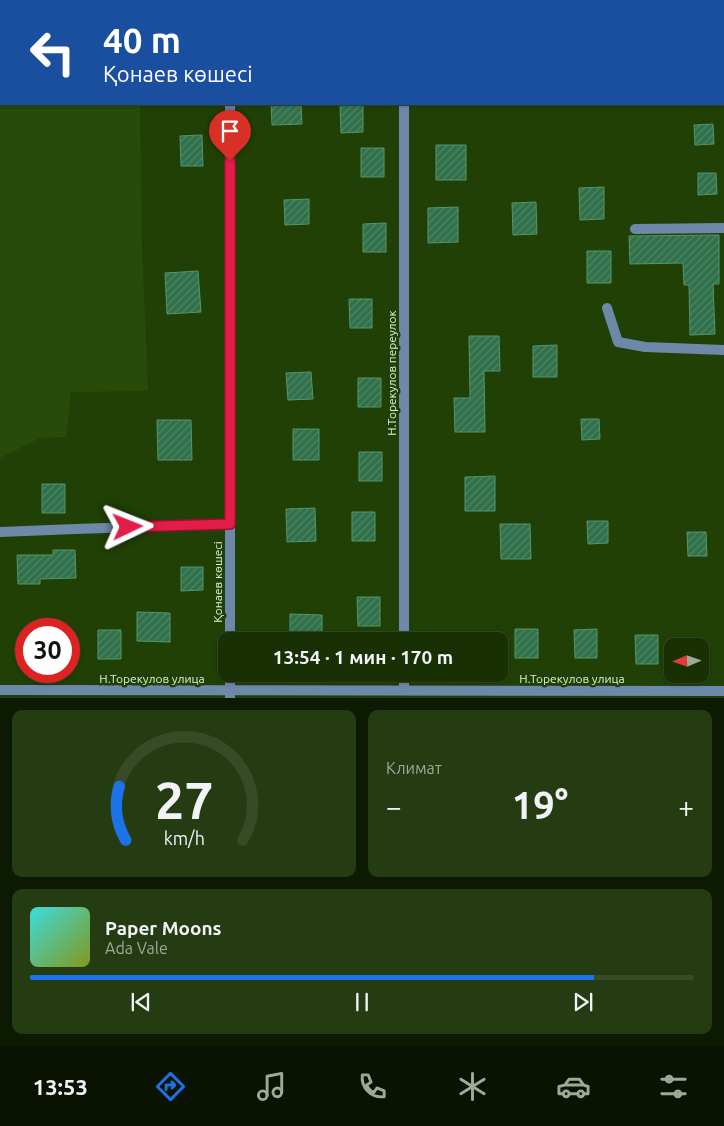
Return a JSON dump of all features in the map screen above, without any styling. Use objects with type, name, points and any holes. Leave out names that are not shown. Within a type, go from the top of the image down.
[{"type":"street","name":"Қонаев көшесі","points":[[230,105],[230,632]]},
{"type":"street","name":"Н.Торекулов переулок","points":[[404,105],[404,632]]},
{"type":"street","points":[[635,229],[724,228]]},
{"type":"street","points":[[608,308],[618,342],[644,347],[724,350]]},
{"type":"street","points":[[0,532],[230,524]]},
{"type":"street","points":[[404,682],[404,690]]},
{"type":"street","name":"Н.Торекулов улица","points":[[0,690],[230,694],[404,690],[570,694],[724,691]]},
{"type":"shaded area","points":[[0,105],[140,105],[142,241],[148,391],[71,392],[66,437],[40,438],[0,458]]},
{"type":"building","points":[[271,105],[301,105],[302,124],[272,125]]},
{"type":"building","points":[[340,105],[363,105],[363,132],[341,133]]},
{"type":"building","points":[[713,124],[714,144],[695,145],[694,125]]},
{"type":"building","points":[[202,135],[203,166],[181,166],[180,136]]},
{"type":"building","points":[[436,145],[466,145],[466,180],[436,180]]},
{"type":"building","points":[[361,148],[384,148],[384,177],[361,177]]},
{"type":"building","points":[[698,173],[716,173],[717,194],[698,195]]},
{"type":"building","points":[[604,187],[604,219],[580,220],[579,188]]},
{"type":"building","points":[[309,199],[309,224],[285,225],[284,200]]},
{"type":"building","points":[[536,202],[537,234],[513,235],[512,203]]},
{"type":"building","points":[[458,207],[458,242],[428,243],[428,208]]},
{"type":"building","points":[[386,223],[386,252],[363,252],[363,224]]},
{"type":"building","points":[[719,235],[719,284],[713,284],[715,334],[690,335],[689,285],[684,285],[683,263],[630,264],[629,236]]},
{"type":"building","points":[[587,251],[611,251],[611,283],[587,283]]},
{"type":"building","points":[[198,271],[201,312],[167,314],[165,273]]},
{"type":"building","points":[[349,299],[372,299],[372,328],[350,328]]},
{"type":"building","points":[[469,336],[499,336],[500,371],[484,371],[485,432],[455,432],[454,398],[470,398]]},
{"type":"building","points":[[557,345],[557,377],[533,377],[533,346]]},
{"type":"building","points":[[311,372],[313,399],[288,400],[286,373]]},
{"type":"building","points":[[358,378],[381,378],[381,407],[358,407]]},
{"type":"building","points":[[581,419],[599,419],[600,439],[582,440]]},
{"type":"building","points":[[157,420],[191,420],[192,460],[158,460]]},
{"type":"building","points":[[293,429],[319,429],[319,460],[293,460]]},
{"type":"building","points":[[359,452],[382,452],[382,481],[359,481]]},
{"type":"building","points":[[495,476],[495,511],[465,511],[465,477]]},
{"type":"building","points":[[42,484],[65,484],[65,513],[42,513]]},
{"type":"building","points":[[315,508],[316,541],[287,542],[286,509]]},
{"type":"building","points":[[352,512],[375,512],[375,541],[352,541]]},
{"type":"building","points":[[587,521],[608,521],[608,543],[588,544]]},
{"type":"building","points":[[500,524],[530,524],[531,559],[501,559]]},
{"type":"building","points":[[687,532],[706,532],[707,556],[688,556]]},
{"type":"building","points":[[53,550],[75,550],[76,578],[40,579],[40,584],[18,584],[17,555],[53,555]]},
{"type":"building","points":[[181,567],[203,567],[203,590],[181,591]]},
{"type":"building","points":[[357,597],[380,597],[380,626],[358,626]]},
{"type":"building","points":[[137,612],[170,613],[170,642],[137,641]]},
{"type":"building","points":[[290,614],[322,615],[322,632],[290,632]]},
{"type":"building","points":[[515,629],[538,629],[538,658],[515,658]]},
{"type":"building","points":[[597,629],[597,658],[575,658],[574,630]]},
{"type":"building","points":[[98,630],[121,630],[121,659],[98,659]]},
{"type":"building","points":[[635,635],[658,635],[658,664],[636,664]]},
{"type":"route","points":[[128,527],[230,524],[230,161]]}]
